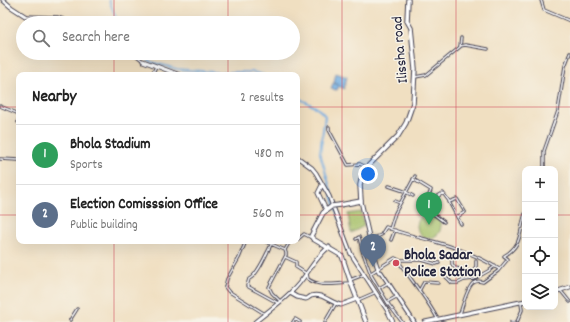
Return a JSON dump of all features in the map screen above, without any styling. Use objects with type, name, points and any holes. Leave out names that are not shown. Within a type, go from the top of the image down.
[{"type":"main road","name":"Ilissha road","points":[[366,167],[389,147],[398,136],[403,129],[413,103],[415,77],[411,28],[407,21],[408,0]]},
{"type":"main road","points":[[366,167],[360,181],[361,201],[332,206],[326,210],[312,235],[313,239],[342,256],[366,322]]},
{"type":"street","points":[[3,0],[25,16]]},
{"type":"street","points":[[541,0],[544,10],[570,21]]},
{"type":"street","points":[[460,46],[461,38]]},
{"type":"street","points":[[415,77],[426,75],[460,46],[465,45],[488,49]]},
{"type":"street","points":[[544,166],[544,152],[558,111],[565,66],[570,53]]},
{"type":"street","points":[[144,61],[172,72]]},
{"type":"street","points":[[153,72],[156,66]]},
{"type":"street","points":[[0,106],[16,115]]},
{"type":"street","points":[[329,127],[329,130],[348,165],[360,164],[366,167]]},
{"type":"street","points":[[300,158],[312,168],[329,196],[351,254],[387,310],[393,322]]},
{"type":"street","points":[[0,159],[16,160]]},
{"type":"street","points":[[390,228],[400,203],[415,176]]},
{"type":"street","points":[[413,179],[431,190],[423,210],[432,213],[444,222]]},
{"type":"street","points":[[322,185],[318,193],[326,210]]},
{"type":"street","points":[[389,186],[413,196]]},
{"type":"street","points":[[434,198],[444,193],[461,224]]},
{"type":"street","points":[[449,202],[457,198],[461,204],[465,212],[457,217]]},
{"type":"street","points":[[361,201],[378,269],[414,322]]},
{"type":"street","points":[[394,201],[400,203]]},
{"type":"street","points":[[460,314],[469,289],[473,283],[478,281],[483,282],[492,277],[508,259],[504,256],[513,249],[521,237],[522,223]]},
{"type":"street","points":[[370,240],[380,235],[386,227],[452,247],[479,258],[500,269]]},
{"type":"street","points":[[390,240],[395,230]]},
{"type":"street","points":[[300,237],[304,234],[313,239]]},
{"type":"street","points":[[356,239],[359,237],[364,258],[370,272]]},
{"type":"street","points":[[245,244],[225,286],[228,291],[265,314]]},
{"type":"street","points":[[279,302],[269,287],[285,257],[285,250],[288,244]]},
{"type":"street","points":[[279,302],[247,286],[249,280],[253,278],[271,245],[285,250]]},
{"type":"street","points":[[255,322],[290,293],[307,274],[320,255],[329,247]]},
{"type":"street","points":[[363,253],[373,250]]},
{"type":"street","points":[[447,256],[452,257],[453,266],[473,272],[476,266],[476,261]]},
{"type":"street","points":[[285,257],[296,262],[296,267],[307,274],[308,279],[322,285],[351,281],[364,275]]},
{"type":"street","points":[[402,322],[387,302],[371,274],[395,258],[398,260],[422,260],[436,264],[439,263]]},
{"type":"street","points":[[398,260],[419,291],[430,304],[437,318]]},
{"type":"street","points":[[446,277],[452,282],[458,284],[464,280],[474,279],[495,266]]},
{"type":"street","points":[[419,291],[424,282],[438,283]]},
{"type":"street","points":[[379,288],[388,283]]},
{"type":"street","points":[[570,287],[560,290],[570,302]]},
{"type":"street","points":[[290,293],[306,300],[316,295],[344,305],[375,293]]},
{"type":"street","points":[[387,302],[397,296]]},
{"type":"street","points":[[425,322],[437,318],[520,302],[522,310],[517,322]]},
{"type":"street","points":[[325,322],[336,303]]},
{"type":"street","points":[[70,320],[78,309]]},
{"type":"street","points":[[293,322],[295,320],[300,322]]},
{"type":"green space","points":[[361,212],[364,226],[351,233],[348,214]]},
{"type":"green space","points":[[429,214],[434,215],[440,221],[440,231],[434,237],[429,238],[424,237],[418,231],[417,226],[418,221],[424,215]]},
{"type":"water","points":[[336,73],[347,77],[344,89],[339,86],[337,90],[331,89],[333,83],[338,85],[334,82]]},
{"type":"waterway","points":[[109,0],[115,16]]},
{"type":"waterway","points":[[148,60],[177,69],[213,72]]},
{"type":"waterway","points":[[213,72],[253,72]]},
{"type":"waterway","points":[[300,99],[316,108],[325,116],[320,153],[339,219]]},
{"type":"place","name":"Bhola Stadium","points":[[429,225]]},
{"type":"place","name":"Bhola Sadar Police Station","points":[[396,263]]},
{"type":"place","name":"Election Comisssion Office","points":[[373,267]]}]
